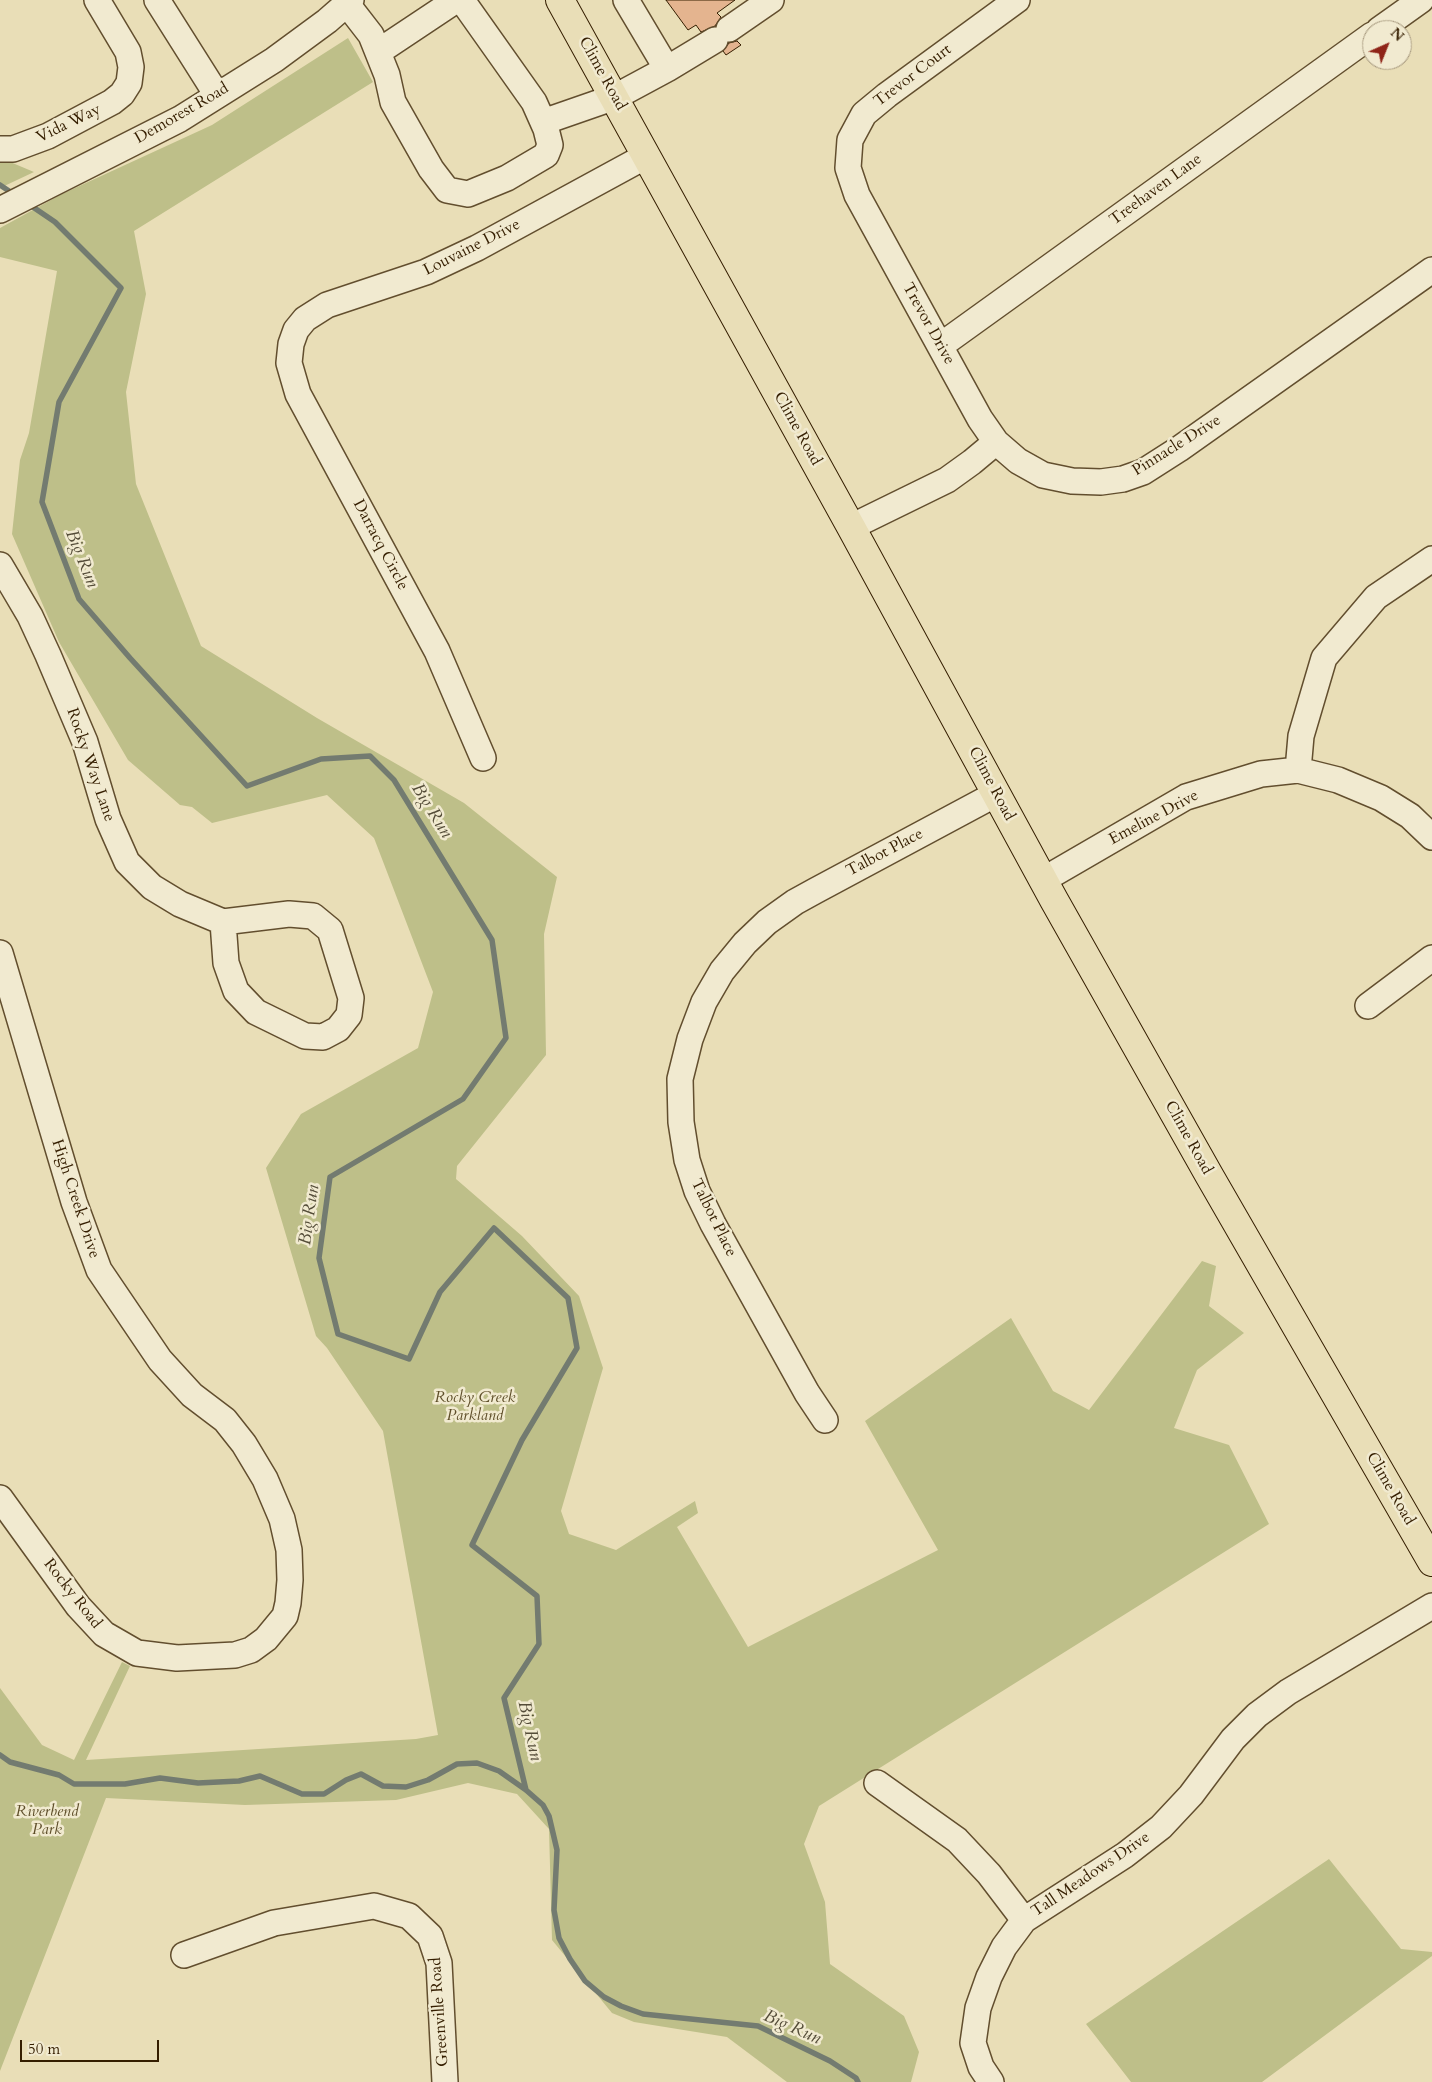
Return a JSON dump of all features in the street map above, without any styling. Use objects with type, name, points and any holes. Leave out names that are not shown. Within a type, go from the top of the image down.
[{"type":"main road","name":"Clime Road","points":[[560,0],[615,97],[1043,880],[1209,1175],[1432,1562]]},
{"type":"street","name":"Vida Way","points":[[0,149],[13,149],[48,136],[112,102],[122,94],[130,82],[131,67],[128,52],[96,0]]},
{"type":"street","points":[[157,0],[217,95]]},
{"type":"street","points":[[349,2],[371,35],[387,75],[393,102],[431,169],[447,190],[468,194],[506,178],[546,155],[550,145],[534,102],[466,6],[457,0],[378,52]]},
{"type":"street","points":[[626,0],[668,69]]},
{"type":"street","points":[[543,122],[615,97],[668,69],[771,0]]},
{"type":"street","name":"Trevor Court","points":[[862,205],[848,168],[850,140],[864,114],[886,95],[1017,0]]},
{"type":"street","points":[[1393,20],[1421,0]]},
{"type":"street","name":"Demorest Road","points":[[0,210],[180,119],[274,60],[327,22],[349,2]]},
{"type":"street","name":"Treehaven Lane","points":[[940,346],[1362,42]]},
{"type":"street","name":"Louvaine Drive","points":[[296,330],[310,315],[327,305],[426,272],[477,248],[646,156]]},
{"type":"street","name":"Trevor Drive","points":[[862,205],[980,419],[996,442]]},
{"type":"street","name":"Pinnacle Drive","points":[[996,442],[1018,461],[1043,475],[1072,481],[1101,482],[1123,479],[1143,472],[1179,449],[1432,270]]},
{"type":"street","name":"Darracq Circle","points":[[296,330],[291,344],[289,363],[298,394],[437,651],[484,758]]},
{"type":"street","points":[[851,527],[947,480],[996,442]]},
{"type":"street","points":[[1298,770],[1301,736],[1324,658],[1376,597],[1432,559]]},
{"type":"street","name":"Rocky Way Lane","points":[[0,565],[30,616],[52,664],[85,742],[108,819],[127,862],[152,887],[180,904],[223,922],[289,914],[313,916],[330,930],[351,998],[349,1015],[338,1029],[322,1037],[305,1036],[256,1012],[236,991],[226,963],[223,922]]},
{"type":"street","name":"Emeline Drive","points":[[1043,880],[1186,797],[1261,774],[1298,770],[1338,780],[1381,798],[1410,816],[1432,837]]},
{"type":"street","name":"Talbot Place","points":[[825,1420],[807,1393],[713,1224],[697,1191],[687,1160],[681,1122],[680,1079],[690,1039],[704,1002],[722,970],[745,943],[767,922],[795,902],[996,794]]},
{"type":"street","name":"High Creek Drive","points":[[0,953],[74,1202],[99,1270],[160,1360],[192,1395],[225,1420],[244,1444],[264,1479],[282,1519],[289,1550],[290,1580],[285,1616],[277,1626]]},
{"type":"street","points":[[1368,1006],[1432,958]]},
{"type":"street","name":"Rocky Road","points":[[0,1498],[78,1606],[104,1634],[137,1653],[177,1658],[235,1655],[251,1650],[266,1639],[277,1626]]},
{"type":"street","name":"Tall Meadows Drive","points":[[991,2082],[981,2067],[973,2043],[978,2008],[989,1977],[1004,1947],[1024,1920],[1125,1855],[1161,1827],[1191,1795],[1233,1739],[1257,1715],[1288,1692],[1432,1606]]},
{"type":"street","points":[[876,1782],[957,1840],[989,1874],[1024,1920]]},
{"type":"street","name":"Greenville Road","points":[[184,1955],[283,1922],[374,1906],[409,1916],[430,1936],[439,1963],[445,2082]]},
{"type":"green space","points":[[348,38],[373,82],[134,231],[146,294],[126,392],[136,484],[201,646],[317,718],[464,803],[557,877],[544,934],[546,1055],[457,1166],[456,1179],[522,1236],[579,1296],[603,1368],[561,1511],[569,1534],[616,1550],[695,1501],[698,1513],[677,1527],[748,1647],[938,1550],[865,1421],[1011,1318],[1053,1391],[1089,1410],[1202,1261],[1216,1266],[1209,1306],[1244,1333],[1197,1370],[1174,1428],[1229,1445],[1269,1524],[819,1806],[804,1844],[825,1902],[830,1964],[904,2016],[919,2052],[911,2082],[787,2082],[727,2037],[634,2022],[612,2013],[552,1940],[549,1829],[517,1794],[468,1783],[396,1800],[245,1805],[106,1798],[0,2071],[0,1688],[42,1745],[74,1760],[122,1662],[130,1666],[86,1760],[416,1739],[438,1735],[383,1431],[327,1348],[316,1336],[266,1168],[301,1114],[418,1048],[433,992],[374,838],[327,795],[212,823],[192,807],[180,805],[128,760],[59,642],[12,534],[20,460],[29,433],[57,271],[0,257],[0,228],[62,194],[212,125]]},
{"type":"green space","points":[[0,159],[3,159],[34,172],[0,188]]},
{"type":"green space","points":[[1329,1859],[1401,1949],[1432,1952],[1432,1956],[1262,2082],[1131,2082],[1086,2024]]},
{"type":"building","points":[[666,0],[735,0],[717,13],[721,17],[715,26],[701,32],[696,25],[688,30]]},
{"type":"building","points":[[737,41],[741,45],[726,55],[723,51],[729,43]]},
{"type":"waterway","name":"Big Run","points":[[0,185],[15,195]]},
{"type":"waterway","name":"Big Run","points":[[27,203],[55,222],[121,288],[59,402],[42,502],[79,599],[247,786],[321,759],[370,756],[394,780],[492,940],[506,1038],[463,1099],[330,1177],[319,1258],[338,1334],[409,1359],[440,1292],[494,1228],[568,1298],[577,1348],[522,1440],[472,1545],[537,1596],[539,1644],[504,1698],[526,1790]]},
{"type":"waterway","points":[[0,1755],[10,1762],[59,1775],[74,1784],[125,1784],[160,1778],[198,1783],[239,1781],[260,1776],[302,1794],[324,1794],[346,1780],[361,1774],[383,1786],[406,1787],[428,1780],[457,1764],[477,1763],[499,1771],[543,1805],[549,1816],[557,1850],[554,1910],[559,1938],[585,1981],[604,1997],[643,2014],[758,2026],[830,2061],[856,2078],[858,2082]]},
{"type":"park label","name":"Rocky Creek Parkland","points":[[475,1407]]},
{"type":"park label","name":"Riverbend Park","points":[[47,1821]]}]
